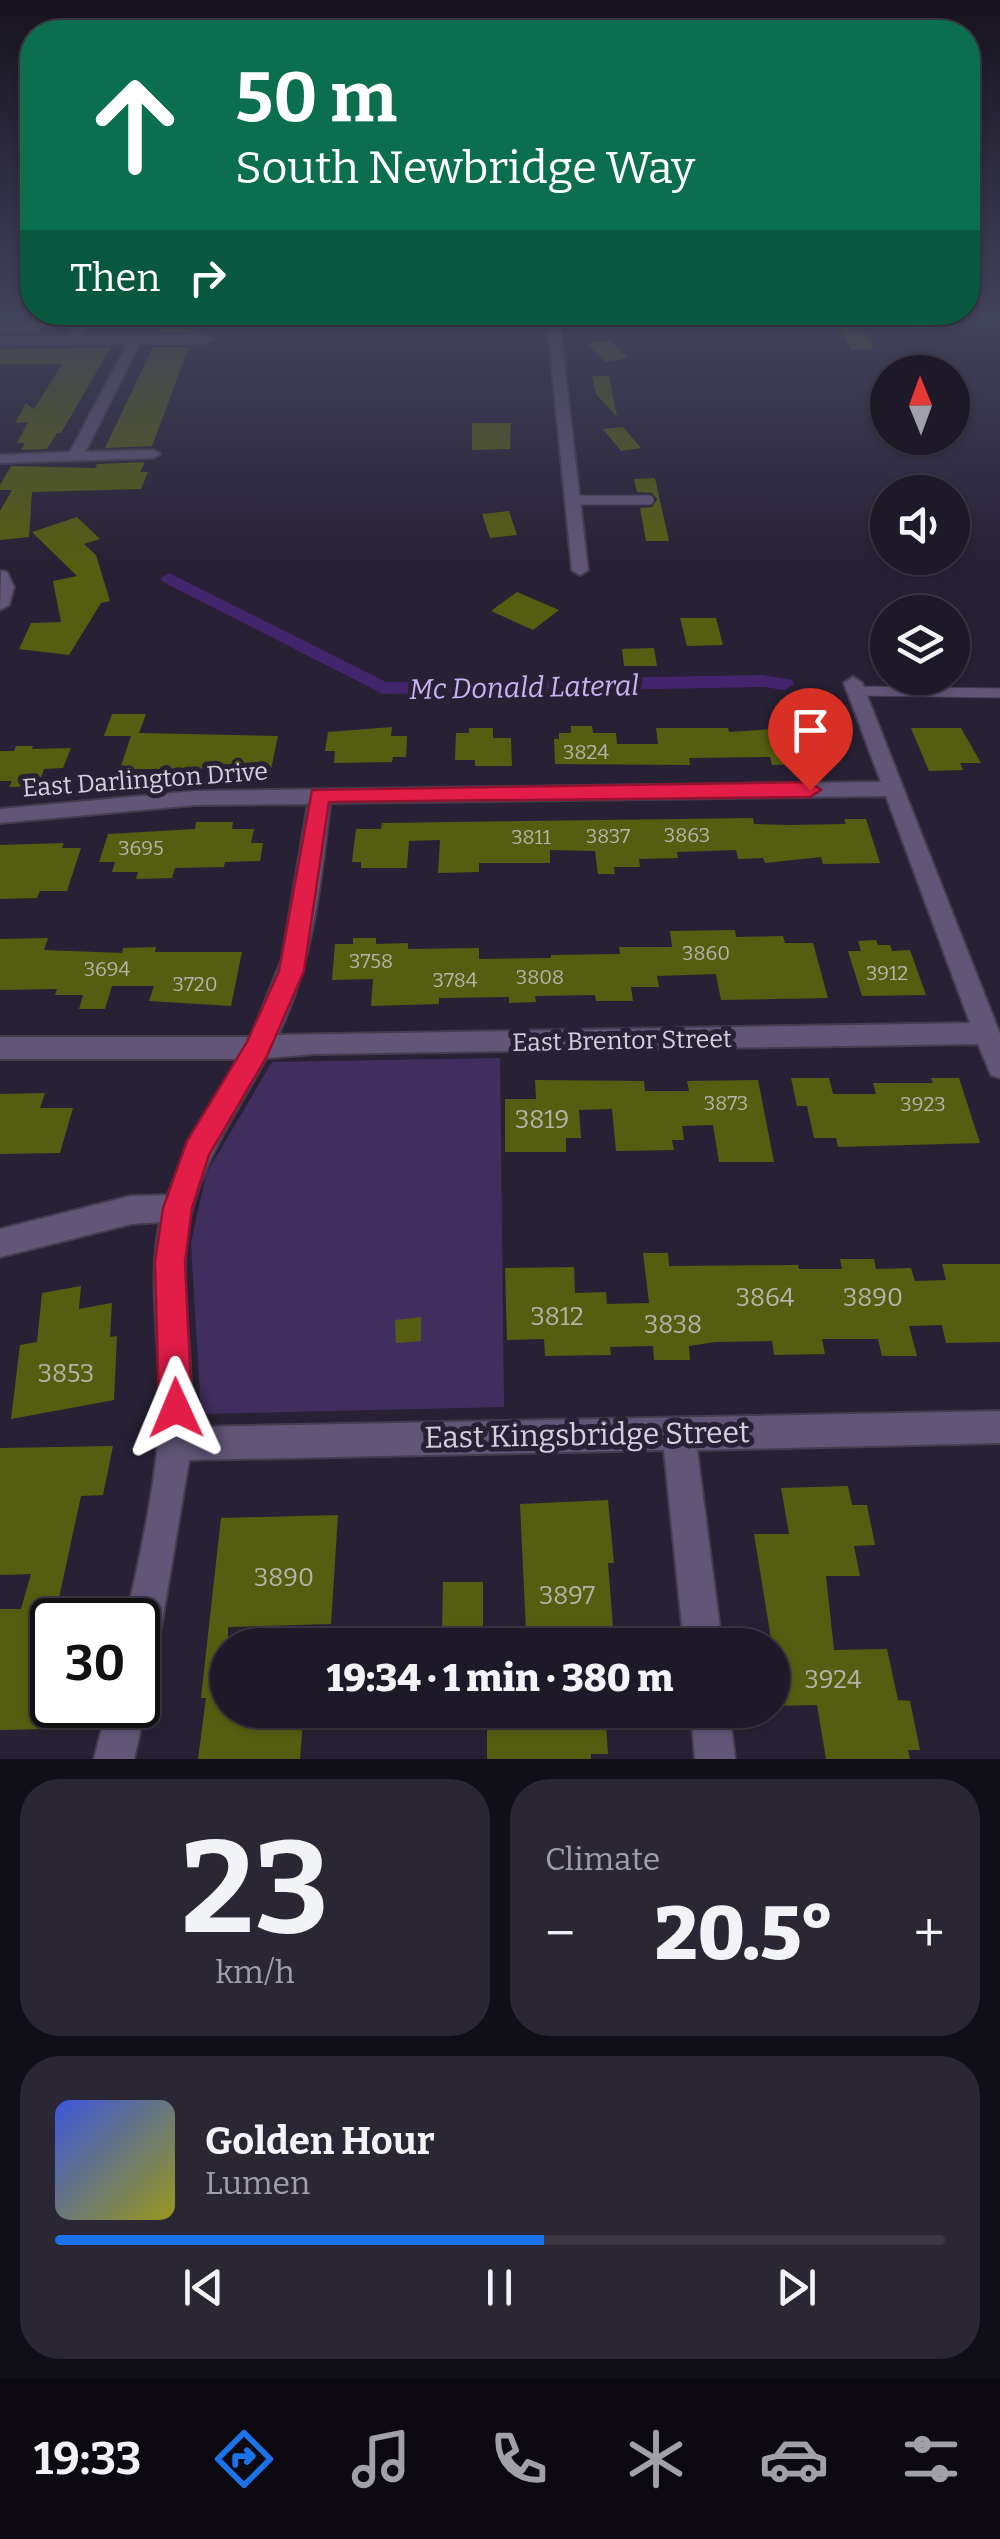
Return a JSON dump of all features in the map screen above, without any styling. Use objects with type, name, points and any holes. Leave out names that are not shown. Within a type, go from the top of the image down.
[{"type":"street","points":[[76,457],[105,400]]},
{"type":"street","points":[[562,400],[580,570]]},
{"type":"street","points":[[0,459],[153,454]]},
{"type":"street","points":[[0,606],[6,586],[1,576]]},
{"type":"street","points":[[854,687],[1000,1066]]},
{"type":"street","name":"East Darlington Drive","points":[[0,816],[196,798],[894,789]]},
{"type":"street","points":[[147,1598],[174,1444],[170,1262],[177,1208],[197,1150],[258,1048],[292,971],[320,795]]},
{"type":"street","name":"East Brentor Street","points":[[0,1048],[258,1048],[316,1043],[987,1034]]},
{"type":"street","points":[[0,1244],[131,1210],[177,1208]]},
{"type":"street","name":"East Kingsbridge Street","points":[[174,1444],[1000,1427]]},
{"type":"street","points":[[680,1434],[701,1628]]},
{"type":"street","points":[[114,1759],[121,1728]]},
{"type":"street","points":[[712,1728],[715,1759]]},
{"type":"lane","points":[[573,500],[649,500]]},
{"type":"lane","points":[[854,687],[1000,693]]},
{"type":"shaded area","points":[[500,1058],[504,1407],[201,1414],[191,1243],[206,1174],[272,1062]]},
{"type":"building","points":[[40,400],[80,400],[47,449],[21,450],[25,443],[17,443],[28,422],[15,423],[26,403],[34,409]]},
{"type":"building","points":[[128,400],[169,400],[152,446],[105,448]]},
{"type":"building","points":[[602,400],[614,400],[617,417]]},
{"type":"building","points":[[472,423],[511,423],[510,449],[472,450]]},
{"type":"building","points":[[623,427],[641,448],[621,451],[603,429]]},
{"type":"building","points":[[145,462],[140,472],[148,472],[141,489],[32,492],[29,537],[0,540],[0,511],[12,490],[0,490],[0,485],[11,466],[95,468],[97,464]]},
{"type":"building","points":[[655,478],[669,541],[646,541],[640,508],[652,507],[657,499],[652,493],[637,492],[634,479]]},
{"type":"building","points":[[509,511],[517,535],[490,538],[482,514]]},
{"type":"building","points":[[77,517],[100,539],[84,544],[96,555],[110,601],[101,603],[69,655],[19,649],[31,623],[61,622],[53,581],[77,576],[32,532]]},
{"type":"building","points":[[517,592],[559,610],[533,630],[491,611]]},
{"type":"building","points":[[680,618],[716,618],[723,645],[687,646]]},
{"type":"building","points":[[654,648],[657,666],[624,666],[622,649]]},
{"type":"building","points":[[112,714],[146,714],[139,733],[278,736],[271,769],[120,769],[131,736],[104,736]]},
{"type":"building","points":[[571,726],[592,726],[593,733],[616,733],[617,744],[658,744],[656,728],[728,728],[729,732],[822,726],[832,756],[803,756],[805,764],[772,765],[770,757],[689,758],[690,765],[555,764],[554,739],[559,739],[559,733],[571,733]]},
{"type":"building","points":[[392,727],[391,736],[407,736],[406,757],[393,757],[392,762],[334,763],[335,751],[325,751],[328,732]]},
{"type":"building","points":[[469,728],[493,728],[493,738],[511,738],[512,766],[475,766],[475,760],[455,760],[456,733],[469,733]]},
{"type":"building","points":[[911,728],[961,728],[981,763],[960,763],[963,770],[929,771]]},
{"type":"building","points":[[16,746],[71,748],[63,768],[44,769],[38,786],[9,787],[12,781],[0,781],[0,751],[14,751]]},
{"type":"building","points":[[753,818],[754,824],[791,825],[846,824],[844,819],[866,819],[880,863],[823,864],[821,857],[765,863],[763,858],[738,859],[736,850],[677,852],[678,858],[639,859],[640,867],[614,867],[615,874],[598,874],[595,851],[550,850],[550,863],[479,863],[479,872],[438,873],[440,840],[409,841],[407,868],[361,868],[361,862],[352,862],[356,829],[381,829],[382,823]]},
{"type":"building","points":[[196,822],[233,822],[232,829],[254,829],[251,843],[263,843],[260,861],[225,862],[224,867],[175,868],[172,878],[136,879],[138,872],[112,872],[115,862],[99,862],[108,834],[195,829]]},
{"type":"building","points":[[64,843],[62,848],[81,848],[67,891],[40,891],[37,898],[0,899],[0,845]]},
{"type":"building","points":[[735,930],[736,937],[783,936],[785,943],[813,943],[828,998],[721,1000],[716,974],[657,976],[659,987],[631,987],[633,1001],[596,1001],[595,995],[535,996],[536,1002],[509,1003],[509,997],[439,998],[439,1004],[371,1006],[373,979],[332,980],[335,944],[353,944],[353,938],[376,938],[376,944],[408,943],[408,949],[479,948],[479,959],[551,958],[620,954],[619,947],[672,947],[670,931]]},
{"type":"building","points":[[48,938],[44,950],[122,953],[123,948],[156,947],[155,952],[242,952],[231,1006],[149,1001],[154,986],[112,986],[105,1009],[79,1009],[83,995],[55,995],[57,989],[0,990],[0,939]]},
{"type":"building","points":[[876,940],[878,945],[890,945],[892,951],[910,950],[926,995],[862,996],[848,951],[861,951],[858,941]]},
{"type":"building","points":[[791,1078],[829,1078],[833,1094],[876,1094],[873,1083],[933,1083],[931,1078],[959,1078],[980,1143],[838,1147],[836,1138],[814,1138],[807,1106],[797,1106]]},
{"type":"building","points":[[535,1080],[644,1081],[645,1091],[689,1091],[687,1081],[758,1080],[774,1162],[719,1162],[713,1125],[682,1126],[684,1140],[672,1140],[674,1150],[616,1151],[612,1109],[579,1110],[581,1138],[566,1138],[566,1152],[505,1152],[505,1099],[536,1099]]},
{"type":"building","points":[[45,1093],[40,1108],[73,1108],[60,1153],[0,1154],[0,1094]]},
{"type":"building","points":[[643,1253],[668,1253],[669,1266],[798,1265],[799,1269],[842,1269],[840,1259],[874,1259],[876,1269],[911,1268],[915,1281],[946,1280],[942,1264],[1000,1264],[1000,1342],[946,1343],[942,1325],[909,1326],[917,1356],[882,1356],[878,1339],[822,1339],[825,1354],[774,1355],[772,1341],[715,1342],[689,1346],[690,1360],[654,1360],[653,1346],[610,1347],[611,1355],[545,1356],[544,1339],[507,1340],[505,1268],[574,1267],[575,1293],[606,1292],[607,1304],[649,1303]]},
{"type":"building","points":[[81,1286],[79,1309],[112,1303],[110,1337],[117,1336],[114,1400],[11,1419],[20,1345],[37,1342],[42,1293]]},
{"type":"building","points":[[421,1317],[421,1341],[396,1343],[395,1320]]},
{"type":"building","points":[[113,1446],[103,1495],[81,1496],[59,1598],[30,1598],[30,1728],[51,1729],[0,1730],[0,1609],[21,1609],[31,1574],[0,1575],[0,1448]]},
{"type":"building","points":[[848,1486],[852,1505],[867,1505],[875,1545],[854,1546],[860,1576],[826,1576],[834,1650],[887,1649],[898,1700],[910,1701],[920,1750],[908,1750],[910,1759],[826,1759],[817,1705],[790,1706],[790,1628],[769,1628],[754,1534],[789,1534],[781,1488]]},
{"type":"building","points":[[608,1500],[614,1563],[608,1563],[613,1627],[526,1628],[520,1504]]},
{"type":"building","points":[[338,1515],[331,1624],[210,1628],[210,1728],[303,1728],[300,1759],[198,1759],[206,1698],[201,1698],[221,1518]]},
{"type":"building","points":[[443,1582],[483,1582],[483,1628],[442,1628]]},
{"type":"building","points":[[487,1728],[606,1728],[608,1754],[591,1754],[591,1759],[487,1759]]},
{"type":"waterway","name":"Mc Donald Lateral","points":[[169,578],[383,688],[763,681],[785,684]]},
{"type":"route","points":[[176,1408],[170,1262],[177,1208],[197,1150],[258,1048],[292,971],[320,795],[810,790]]}]
